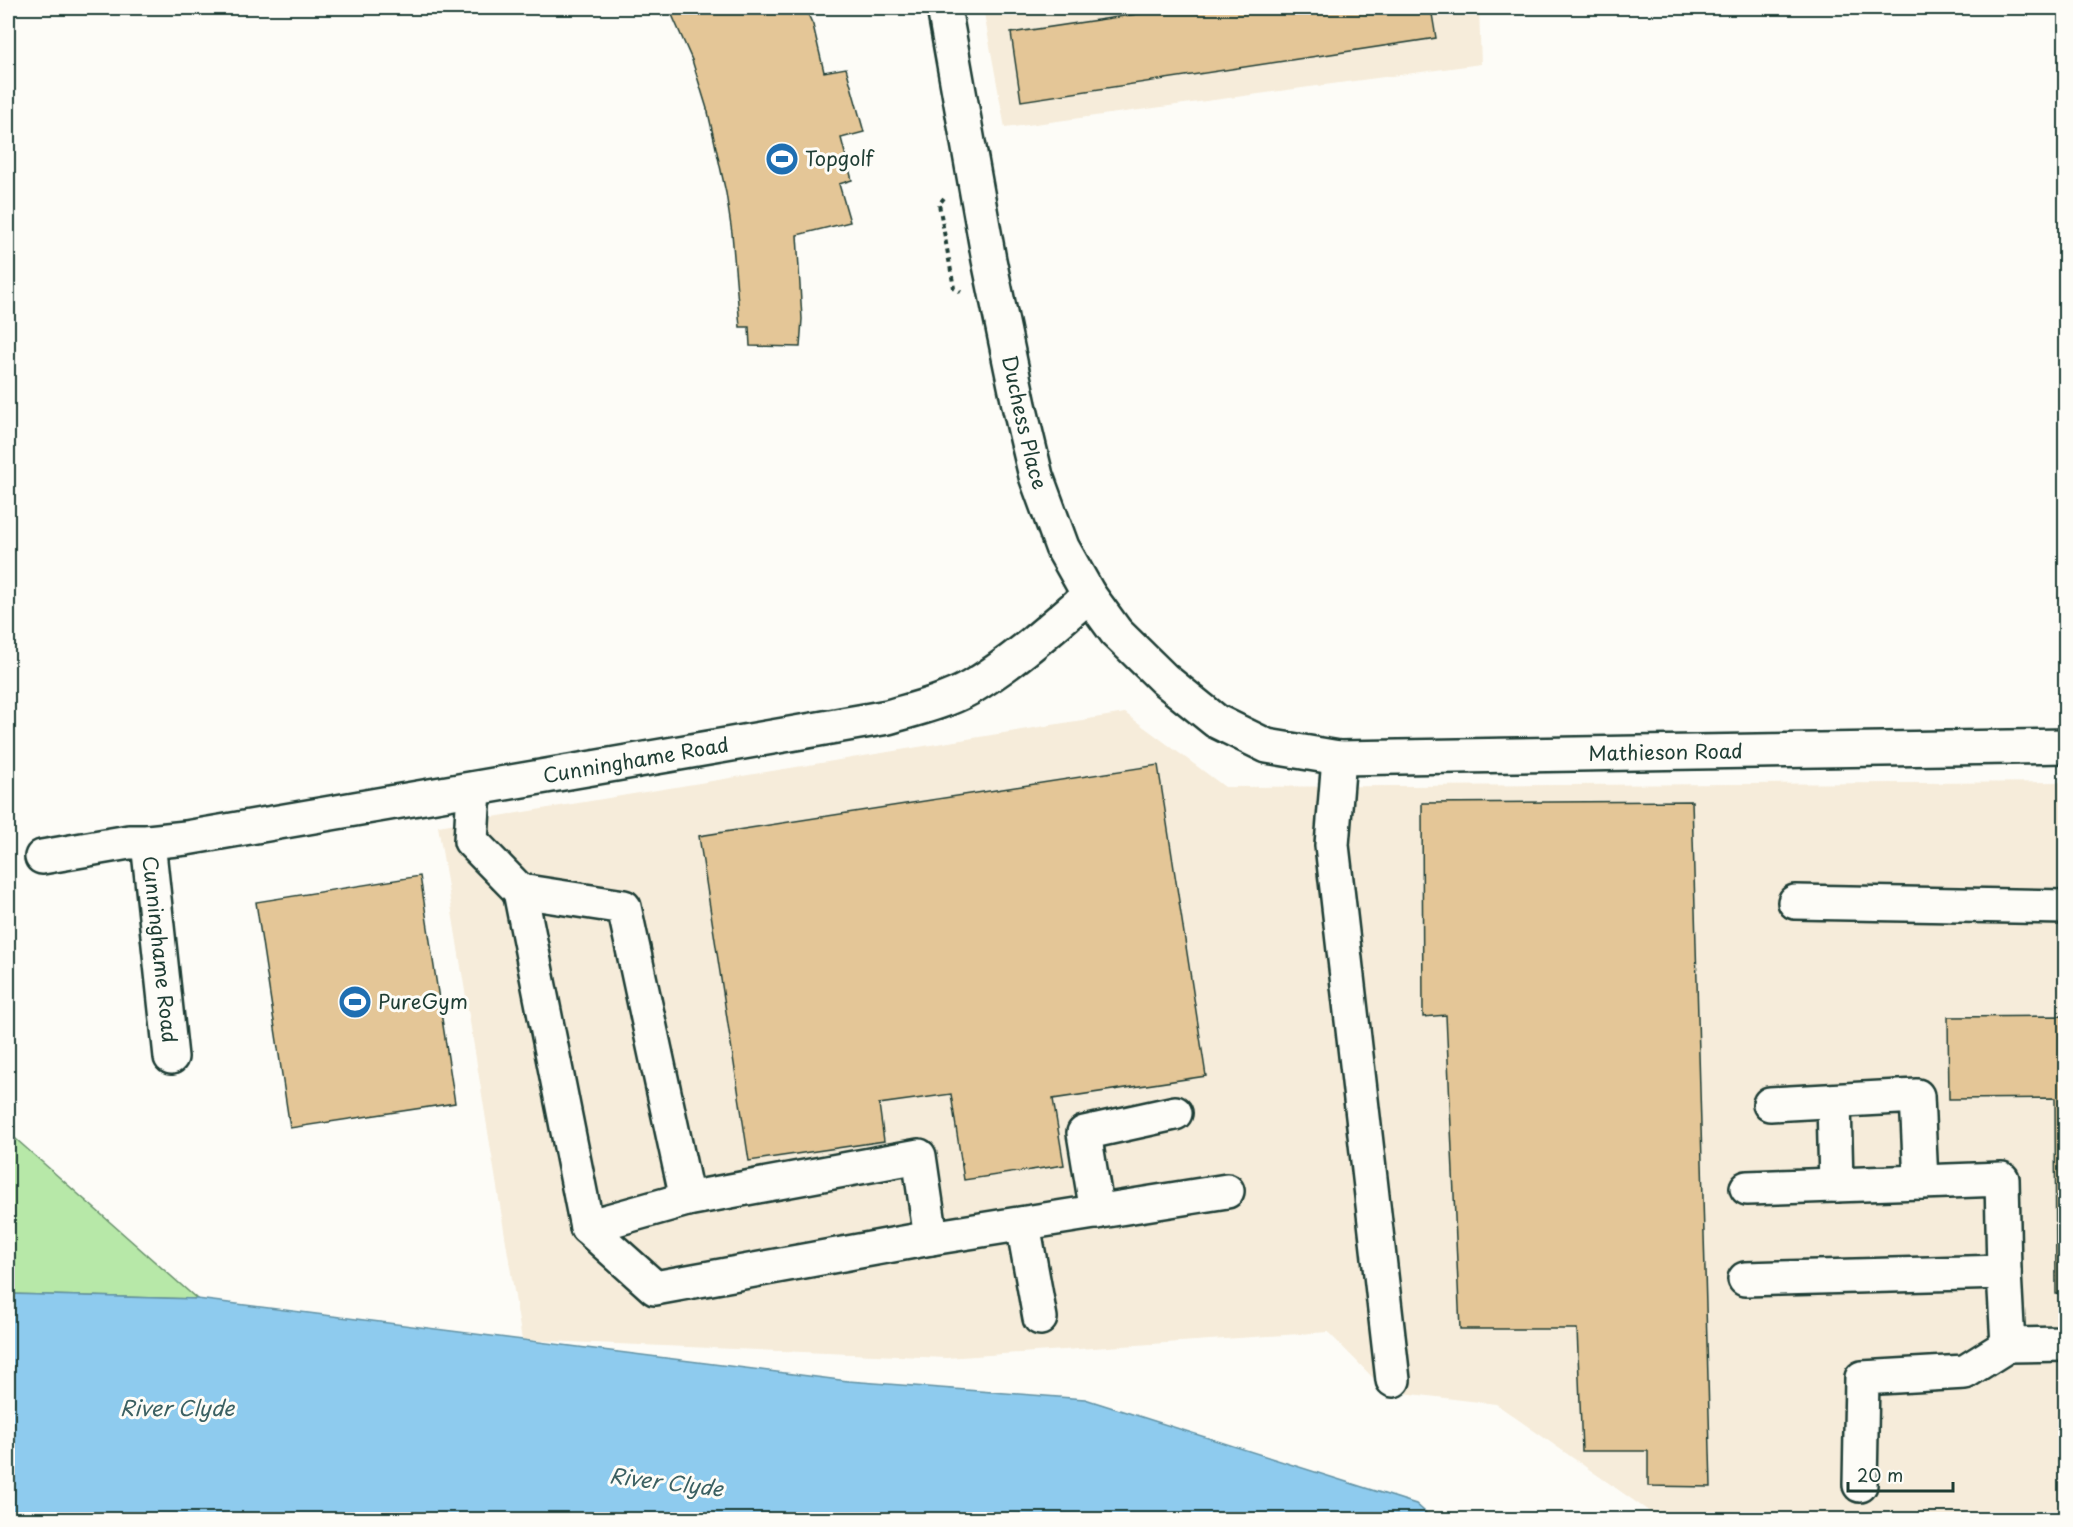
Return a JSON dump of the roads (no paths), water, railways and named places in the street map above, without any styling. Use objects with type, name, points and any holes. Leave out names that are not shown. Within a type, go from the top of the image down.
[{"type":"street","name":"Duchess Place","points":[[944,8],[988,260],[1019,405],[1036,476],[1062,547],[1089,595],[1116,632],[1164,679],[1216,721],[1267,746]]},
{"type":"street","name":"Cunninghame Road","points":[[42,857],[129,842],[186,838],[888,717],[930,705],[968,689],[1016,657],[1089,595]]},
{"type":"street","name":"Mathieson Road","points":[[1267,746],[1339,758],[2066,746]]},
{"type":"street","points":[[1339,758],[1332,845],[1393,1380]]},
{"type":"street","points":[[474,789],[471,841],[520,891],[587,1227],[655,1288],[931,1238],[1227,1191]]},
{"type":"street","name":"Cunninghame Road","points":[[148,842],[171,1057]]},
{"type":"street","points":[[520,891],[624,907],[687,1199]]},
{"type":"street","points":[[1794,902],[2066,907]]},
{"type":"street","points":[[1770,1104],[1917,1096],[1921,1182]]},
{"type":"street","points":[[1834,1101],[1836,1185]]},
{"type":"street","points":[[1097,1212],[1084,1134],[1175,1113]]},
{"type":"street","points":[[587,1227],[687,1199],[919,1156],[931,1238]]},
{"type":"street","points":[[1747,1188],[2002,1179],[2008,1345]]},
{"type":"street","points":[[1023,1224],[1040,1318]]},
{"type":"street","points":[[1745,1279],[2004,1272]]},
{"type":"street","points":[[1860,1485],[1862,1378],[1965,1372],[2008,1345],[2066,1344]]},
{"type":"water","name":"River Clyde","points":[[8,1294],[197,1299],[848,1381],[1085,1399],[1416,1504],[1433,1519],[174,1520],[132,1514],[124,1520],[8,1519]]},
{"type":"place","name":"Topgolf","points":[[782,159]]},
{"type":"place","name":"PureGym","points":[[355,1002]]}]
